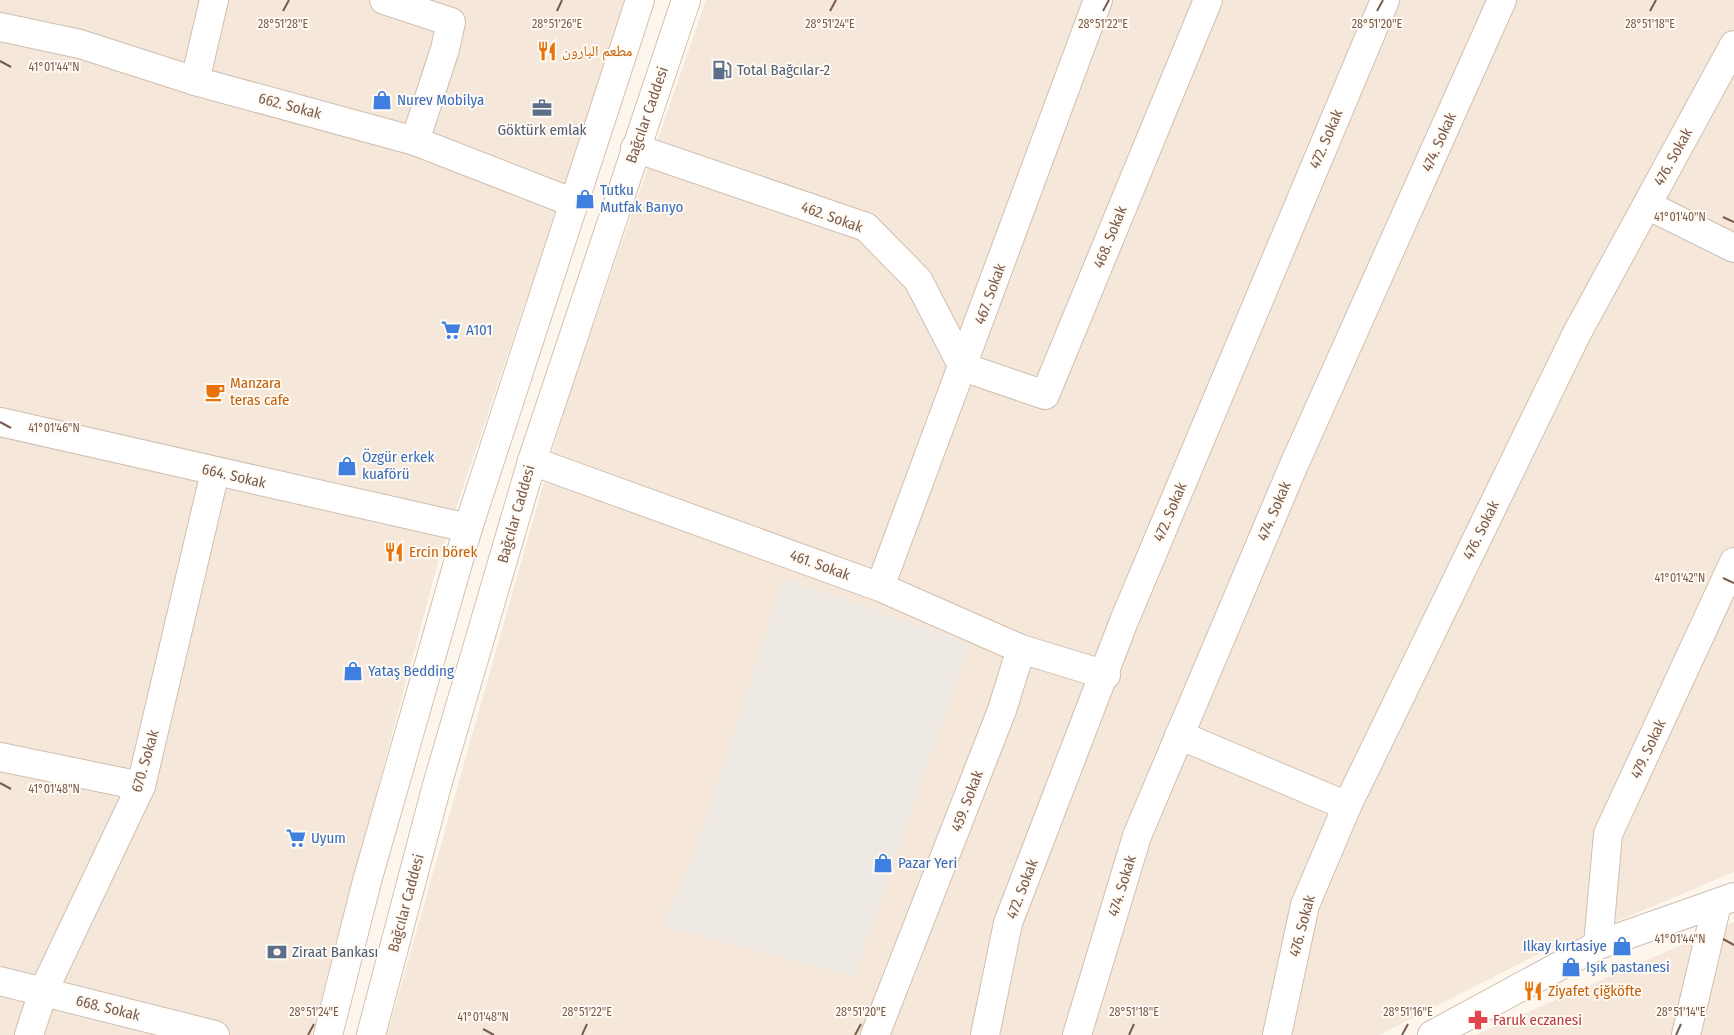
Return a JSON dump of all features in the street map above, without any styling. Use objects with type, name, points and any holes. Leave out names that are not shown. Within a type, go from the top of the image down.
[{"type":"street","points":[[195,81],[214,0]]},
{"type":"street","points":[[384,0],[451,22],[445,49],[415,141]]},
{"type":"street","points":[[328,1035],[367,881],[468,528],[640,0]]},
{"type":"street","name":"Bağcılar Caddesi","points":[[371,1035],[437,786],[532,461],[686,0]]},
{"type":"street","name":"467. Sokak","points":[[880,587],[1098,0]]},
{"type":"street","name":"468. Sokak","points":[[963,367],[1045,395],[1208,0]]},
{"type":"street","name":"472. Sokak","points":[[985,1035],[1008,923],[1106,674],[1128,612],[1384,0]]},
{"type":"street","name":"474. Sokak","points":[[1077,1035],[1137,836],[1293,467],[1502,0]]},
{"type":"street","name":"662. Sokak","points":[[0,27],[80,44],[195,81],[415,141],[574,203]]},
{"type":"street","name":"476. Sokak","points":[[1277,1035],[1305,905],[1348,806],[1576,333],[1734,45]]},
{"type":"street","name":"462. Sokak","points":[[635,148],[866,227],[918,280],[963,367]]},
{"type":"street","points":[[1647,205],[1734,248]]},
{"type":"street","name":"664. Sokak","points":[[0,422],[468,528]]},
{"type":"street","name":"461. Sokak","points":[[532,461],[880,587],[1021,648],[1106,674]]},
{"type":"street","name":"670. Sokak","points":[[29,1035],[43,992],[141,786],[215,472]]},
{"type":"street","name":"479. Sokak","points":[[1598,945],[1608,834],[1734,562]]},
{"type":"street","name":"459. Sokak","points":[[875,1035],[1002,710],[1021,648]]},
{"type":"street","points":[[1179,736],[1348,806]]},
{"type":"street","points":[[0,757],[141,786]]},
{"type":"street","points":[[1445,1032],[1598,945],[1726,901]]},
{"type":"street","points":[[1686,1035],[1726,901]]},
{"type":"street","name":"668. Sokak","points":[[0,981],[215,1035]]},
{"type":"shaded area","points":[[0,0],[627,0],[438,562],[312,1035],[0,1035]]},
{"type":"shaded area","points":[[706,0],[1734,0],[1734,872],[1537,955],[1379,1035],[387,1035],[566,404]]},
{"type":"shaded area","points":[[784,578],[969,644],[854,977],[662,925],[692,861]]},
{"type":"shaded area","points":[[1734,922],[1734,1035],[1476,1035],[1528,1012]]},
{"type":"place","name":"مطعم البارون","points":[[547,51]]},
{"type":"place","name":"Total Bağcılar-2","points":[[722,70]]},
{"type":"place","name":"Nurev Mobilya","points":[[382,100]]},
{"type":"place","name":"Göktürk emlak","points":[[542,108]]},
{"type":"place","name":"Tutku Mutfak Banyo","points":[[585,199]]},
{"type":"place","name":"A101","points":[[451,330]]},
{"type":"place","name":"Manzara teras cafe","points":[[215,392]]},
{"type":"place","name":"Özgür erkek kuaförü","points":[[347,466]]},
{"type":"place","name":"Ercin börek","points":[[394,552]]},
{"type":"place","name":"Yataş Bedding","points":[[353,671]]},
{"type":"place","name":"Uyum","points":[[296,838]]},
{"type":"place","name":"Pazar Yeri","points":[[883,863]]},
{"type":"place","name":"Ilkay kırtasiye","points":[[1622,946]]},
{"type":"place","name":"Ziraat Bankası","points":[[277,952]]},
{"type":"place","name":"Işık pastanesi","points":[[1571,967]]},
{"type":"place","name":"Ziyafet çiğköfte","points":[[1533,991]]},
{"type":"place","name":"Faruk eczanesi","points":[[1478,1020]]}]
